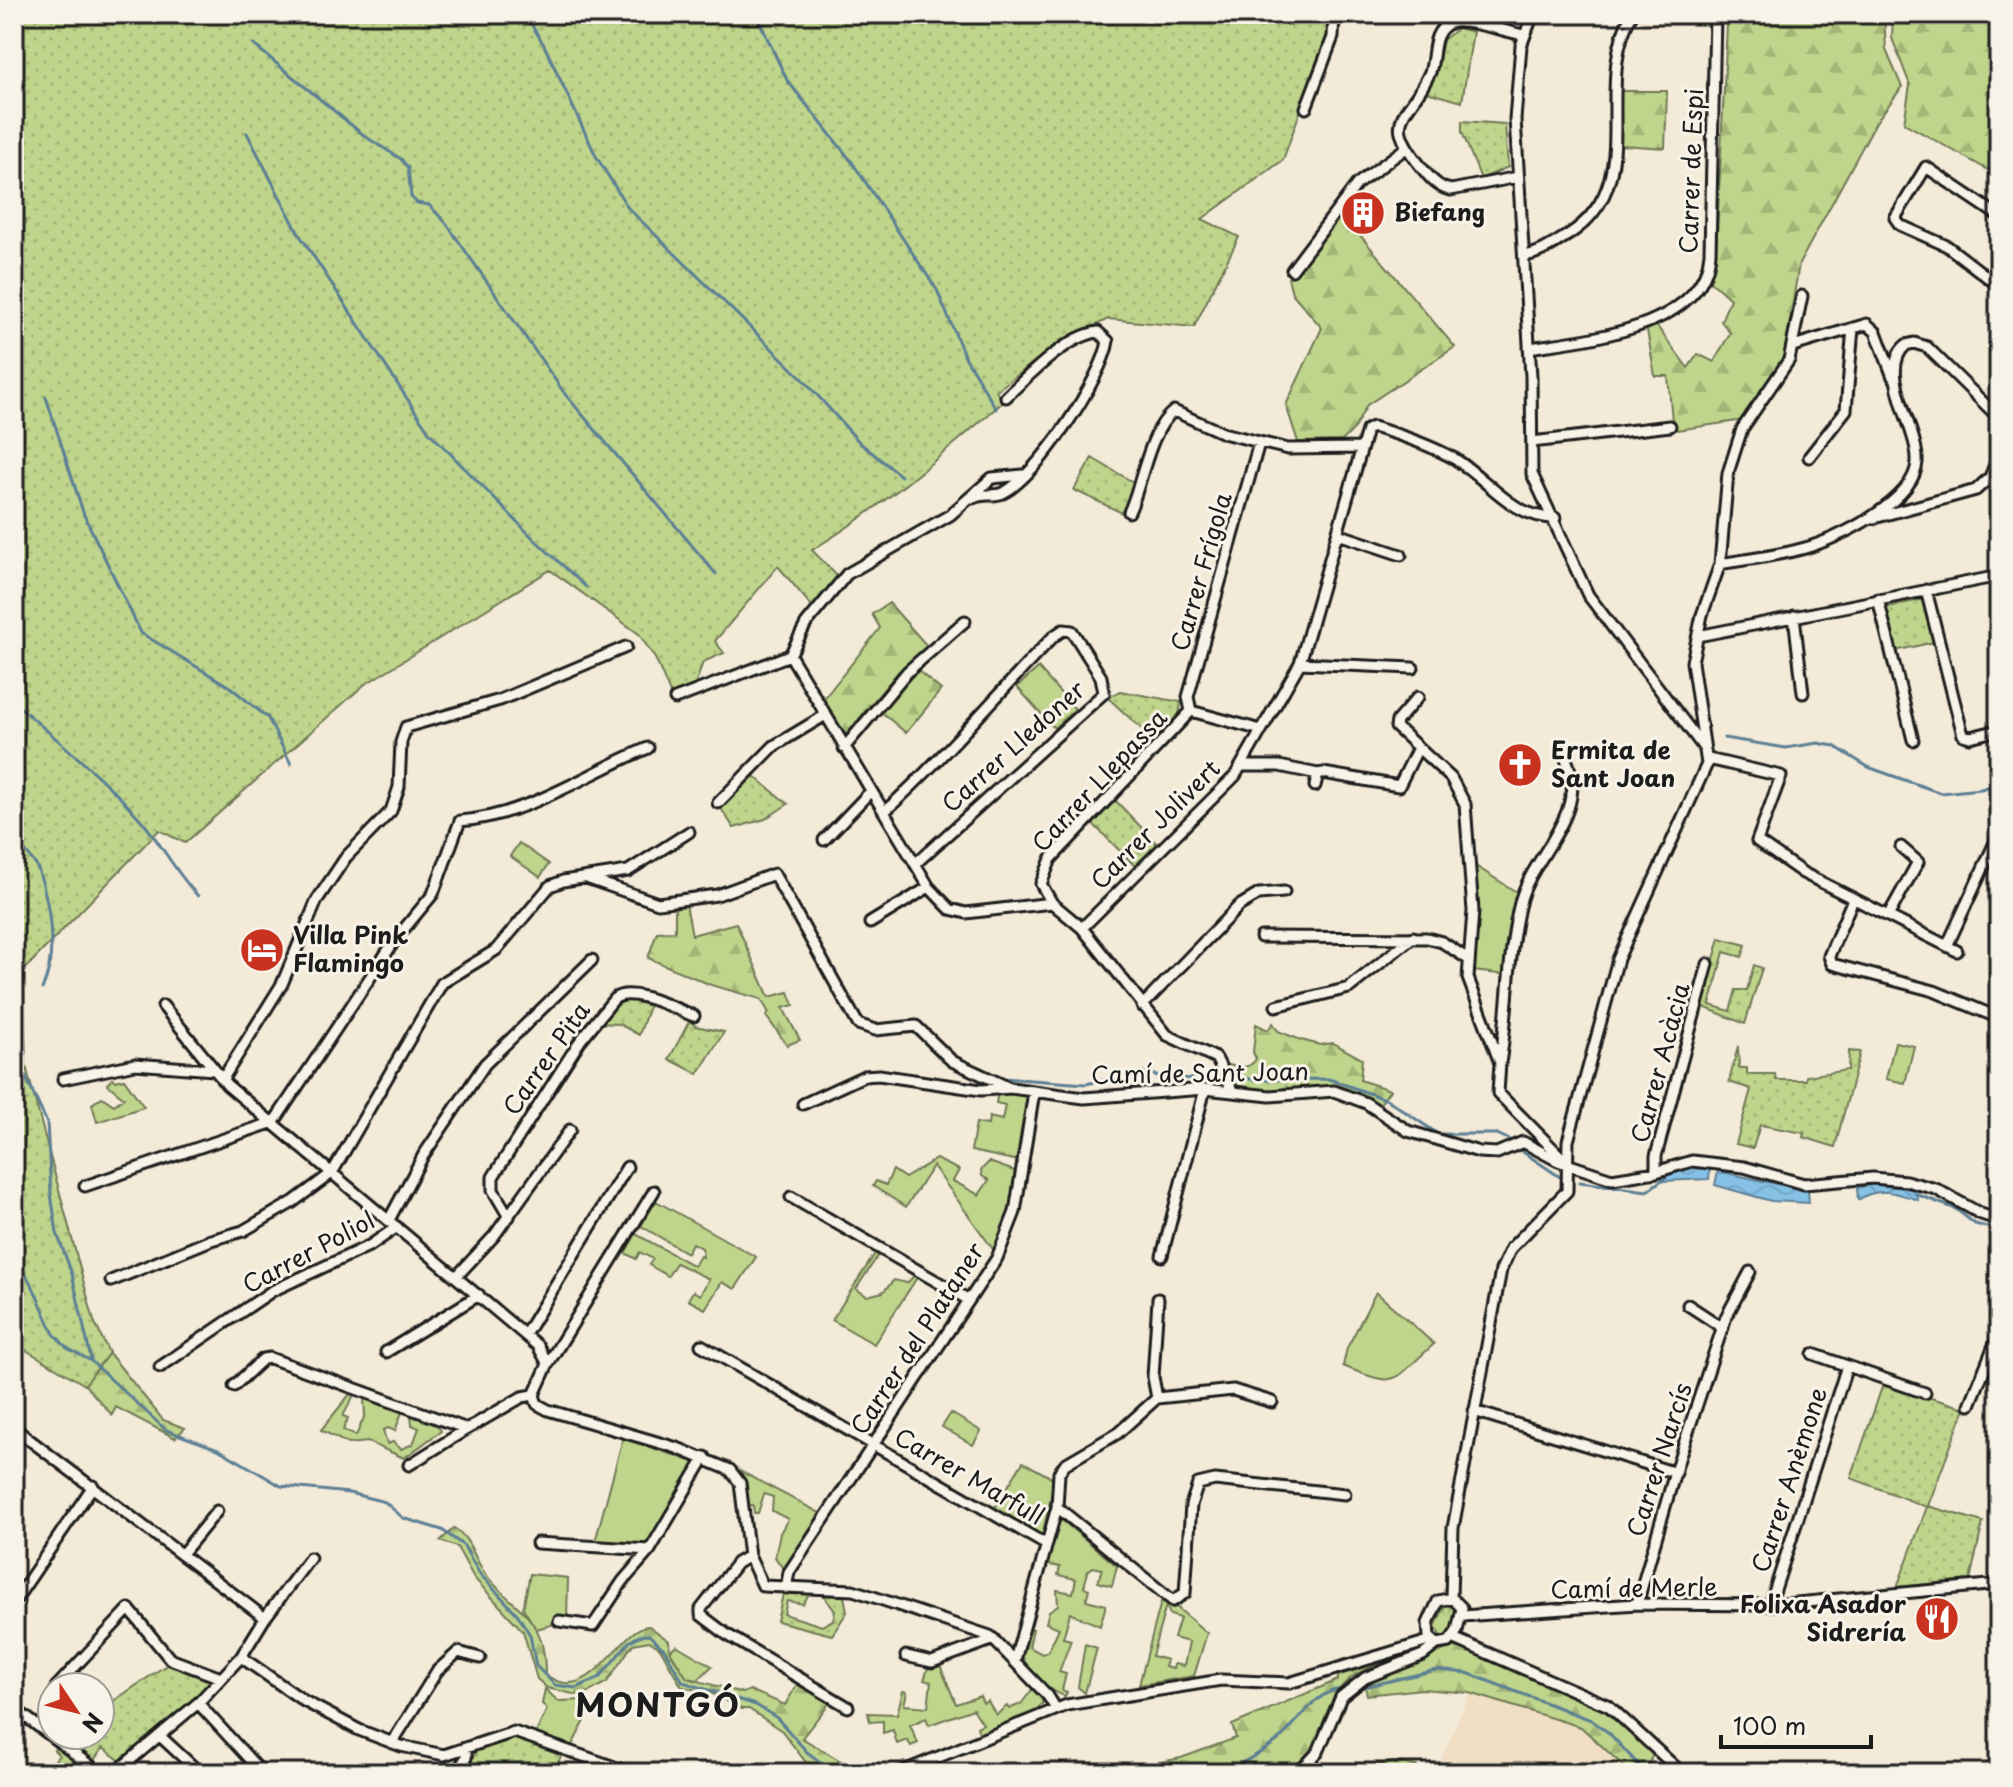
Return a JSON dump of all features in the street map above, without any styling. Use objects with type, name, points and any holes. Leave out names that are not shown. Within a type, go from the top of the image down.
[{"type":"street","points":[[1306,108],[1333,37],[1334,14]]},
{"type":"street","points":[[1533,14],[1523,35],[1515,119],[1529,348],[1533,478],[1555,518],[1588,595],[1707,755],[1779,774],[1782,781],[1756,840],[1803,873],[1957,951]]},
{"type":"street","points":[[1524,256],[1536,253],[1584,225],[1607,195],[1614,166],[1613,93],[1623,36],[1632,14]]},
{"type":"street","name":"Carrer de Espi","points":[[1529,348],[1634,330],[1689,296],[1703,281],[1710,253],[1715,14]]},
{"type":"street","points":[[1518,177],[1446,189],[1429,177],[1406,148],[1401,136],[1402,117],[1428,75],[1436,37],[1444,27],[1461,22],[1523,35]]},
{"type":"street","points":[[1292,270],[1357,184],[1406,148]]},
{"type":"street","points":[[1999,216],[1926,167],[1896,214],[1900,225],[1947,246],[1999,286]]},
{"type":"street","points":[[1451,1598],[1453,1529],[1505,1256],[1567,1191],[1568,1141],[1623,943],[1707,755],[1692,670],[1698,636],[1720,564],[1726,482],[1733,453],[1746,424],[1785,369],[1793,346],[1802,296]]},
{"type":"street","points":[[1793,346],[1863,324],[1873,328],[1892,377],[1896,378]]},
{"type":"street","points":[[1809,457],[1846,410],[1853,328]]},
{"type":"street","points":[[973,498],[1003,493],[1023,475],[1071,419],[1108,341],[1095,332],[1081,338],[1043,363],[1006,397]]},
{"type":"street","points":[[1720,564],[1804,549],[1863,521],[1899,497],[1917,465],[1896,378],[1900,351],[1909,343],[1919,344],[1999,418]]},
{"type":"street","points":[[1129,512],[1142,485],[1142,468],[1171,412],[1259,443],[1288,449],[1360,448],[1363,435],[1373,427],[1402,436],[1457,461],[1522,510],[1555,518]]},
{"type":"street","points":[[1532,442],[1670,426]]},
{"type":"street","name":"Carrer Frígola","points":[[1191,711],[1188,697],[1259,443]]},
{"type":"street","name":"Carrer Jolivert","points":[[1082,928],[1228,784],[1241,766],[1300,663],[1360,448]]},
{"type":"street","points":[[1863,521],[1976,490],[1990,477],[1999,455]]},
{"type":"street","points":[[675,699],[790,655],[806,624],[847,574],[944,519],[973,498],[992,478],[1023,475]]},
{"type":"street","points":[[1338,534],[1401,555]]},
{"type":"street","points":[[1698,636],[1999,576]]},
{"type":"street","points":[[1926,590],[1963,735],[1970,737],[1999,730]]},
{"type":"street","points":[[1878,599],[1913,740]]},
{"type":"street","points":[[1794,616],[1803,693]]},
{"type":"street","points":[[844,748],[907,672],[965,621]]},
{"type":"street","name":"Carrer Lledoner","points":[[884,812],[936,764],[976,716],[1054,636],[1063,630],[1072,631],[1101,677],[1104,693],[915,864]]},
{"type":"street","points":[[222,1080],[282,984],[317,900],[346,857],[391,811],[399,787],[402,737],[409,725],[500,700],[626,647]]},
{"type":"street","points":[[790,655],[929,887],[950,909],[966,913],[1052,903],[1082,928],[1167,1035],[1216,1058],[1232,1090]]},
{"type":"street","points":[[1300,663],[1413,668]]},
{"type":"street","points":[[1418,697],[1395,724],[1417,750],[1451,778],[1465,804],[1473,911],[1468,959],[1469,985],[1500,1063]]},
{"type":"street","name":"Carrer Llepassa","points":[[1052,903],[1041,884],[1051,859],[1191,711],[1261,730]]},
{"type":"street","points":[[718,803],[774,746],[824,716]]},
{"type":"street","points":[[85,1186],[274,1122],[395,940],[436,889],[460,821],[487,820],[521,809],[648,748]]},
{"type":"street","points":[[1241,766],[1279,766],[1399,786],[1417,750]]},
{"type":"street","points":[[1566,759],[1570,800],[1547,853],[1522,897],[1500,1063],[1500,1096],[1567,1164]]},
{"type":"street","points":[[1315,786],[1318,774]]},
{"type":"street","points":[[824,840],[871,791]]},
{"type":"street","points":[[111,1281],[211,1240],[243,1231],[274,1214],[332,1173],[440,986],[496,950],[538,898],[554,884],[628,871],[689,832]]},
{"type":"street","points":[[1947,946],[1999,834]]},
{"type":"street","points":[[1888,916],[1918,862],[1901,847]]},
{"type":"street","points":[[585,878],[658,903],[717,895],[774,874],[858,1024],[875,1030],[916,1026],[948,1059],[1011,1088]]},
{"type":"street","points":[[870,923],[929,887]]},
{"type":"street","points":[[1142,1006],[1239,906],[1259,894],[1284,892]]},
{"type":"street","points":[[1853,899],[1829,956],[1832,964],[1934,991],[1999,1018]]},
{"type":"street","points":[[1261,937],[1413,937],[1442,942],[1468,959]]},
{"type":"street","points":[[1276,1006],[1349,988],[1413,937]]},
{"type":"street","points":[[393,1224],[423,1156],[485,1064],[592,960]]},
{"type":"street","name":"Carrer Acàcia","points":[[1656,1172],[1659,1145],[1708,964]]},
{"type":"street","name":"Carrer Pita","points":[[509,1217],[491,1187],[493,1177],[580,1041],[614,999],[620,995],[632,995],[694,1016]]},
{"type":"street","points":[[163,1006],[222,1080],[538,1346],[548,1364]]},
{"type":"street","points":[[63,1079],[135,1064],[214,1070]]},
{"type":"street","name":"Camí de Sant Joan","points":[[803,1104],[864,1076],[923,1079],[981,1090],[1011,1088],[1096,1098],[1205,1089],[1270,1096],[1324,1091],[1343,1093],[1420,1136],[1485,1153],[1503,1151],[1523,1142],[1567,1164],[1612,1179],[1697,1161],[1744,1167],[1804,1184],[1896,1180],[1936,1189],[1981,1214],[1999,1220]]},
{"type":"street","points":[[1162,1256],[1205,1089]]},
{"type":"street","name":"Carrer del Plataner","points":[[786,1588],[789,1572],[997,1258],[1009,1232],[1034,1092]]},
{"type":"street","points":[[457,1276],[509,1217],[570,1130]]},
{"type":"street","points":[[525,1335],[627,1167]]},
{"type":"street","points":[[654,1191],[548,1364],[534,1395],[537,1404],[724,1465],[740,1483],[749,1556],[761,1584],[853,1590],[994,1639],[1048,1696],[1056,1709]]},
{"type":"street","points":[[791,1197],[969,1300]]},
{"type":"street","name":"Carrer Poliol","points":[[160,1367],[272,1291],[371,1245],[393,1224]]},
{"type":"street","name":"Carrer Narcís","points":[[1637,1604],[1723,1328],[1750,1272]]},
{"type":"street","points":[[386,1352],[479,1295]]},
{"type":"street","points":[[1157,1398],[1153,1377],[1158,1299]]},
{"type":"street","points":[[1688,1305],[1723,1328]]},
{"type":"street","points":[[1970,1405],[1999,1333]]},
{"type":"street","name":"Carrer Marfull","points":[[701,1345],[1045,1544]]},
{"type":"street","name":"Carrer Anèmone","points":[[1813,1354],[1925,1393]]},
{"type":"street","points":[[234,1386],[263,1359],[270,1358],[467,1429]]},
{"type":"street","name":"Carrer Anèmone","points":[[1770,1605],[1847,1366]]},
{"type":"street","points":[[1015,1660],[1057,1507],[1059,1473],[1065,1464],[1118,1433],[1157,1398],[1233,1390],[1272,1402]]},
{"type":"street","points":[[409,1465],[522,1397],[534,1395]]},
{"type":"street","points":[[1474,1411],[1676,1473]]},
{"type":"street","points":[[14,1428],[265,1618]]},
{"type":"street","points":[[559,1621],[593,1626],[623,1581],[650,1550],[705,1457]]},
{"type":"street","points":[[1057,1507],[1169,1600],[1178,1601],[1185,1593],[1192,1494],[1198,1484],[1215,1480],[1345,1494]]},
{"type":"street","points":[[14,1602],[93,1486]]},
{"type":"street","points":[[182,1554],[217,1511]]},
{"type":"street","points":[[537,1543],[650,1550]]},
{"type":"street","points":[[749,1556],[737,1563],[701,1609],[701,1615],[717,1628],[848,1707]]},
{"type":"street","points":[[123,1771],[198,1703],[241,1657],[265,1618],[310,1558]]},
{"type":"street","name":"Camí de Merle","points":[[1462,1616],[1637,1604],[1770,1605],[1999,1584]]},
{"type":"street","points":[[899,1773],[1056,1709],[1221,1680],[1289,1683],[1434,1642],[1445,1644],[1453,1638],[1462,1616],[1460,1604],[1451,1598],[1443,1599],[1433,1609],[1428,1628],[1434,1642],[1430,1651],[1375,1672],[1336,1703],[1318,1752],[1298,1773]]},
{"type":"street","points":[[71,1671],[129,1609],[170,1659],[221,1678]]},
{"type":"street","points":[[1453,1638],[1602,1702],[1682,1773]]},
{"type":"street","points":[[906,1656],[932,1662],[994,1639]]},
{"type":"street","points":[[392,1743],[444,1661],[458,1652],[480,1658]]},
{"type":"street","points":[[241,1657],[304,1701],[392,1743],[444,1755],[514,1732],[632,1773]]},
{"type":"street","points":[[198,1703],[262,1773]]},
{"type":"street","points":[[14,1708],[100,1773]]},
{"type":"street","points":[[161,1737],[200,1773]]},
{"type":"street","points":[[456,1773],[466,1758],[466,1748]]},
{"type":"shaded area","points":[[1470,1693],[1581,1727],[1631,1773],[1442,1773],[1439,1765]]},
{"type":"green space","points":[[14,14],[1327,14],[1328,32],[1283,160],[1202,219],[1239,237],[1194,327],[1108,319],[1053,347],[996,391],[1003,402],[957,442],[887,499],[812,550],[838,577],[813,608],[778,566],[715,641],[724,653],[703,662],[695,686],[671,696],[656,660],[639,634],[550,570],[364,685],[185,843],[159,830],[23,971],[26,1066],[94,1321],[109,1353],[85,1385],[14,1343]]},
{"type":"green space","points":[[1747,14],[1884,14],[1886,50],[1902,87],[1876,122],[1799,264],[1784,356],[1744,420],[1677,430],[1672,421],[1668,376],[1655,376],[1647,330],[1656,325],[1688,368],[1698,354],[1714,362],[1730,333],[1721,321],[1730,299],[1710,281],[1716,255],[1727,25]]},
{"type":"green space","points":[[1893,14],[1999,14],[1999,176],[1904,123],[1910,85],[1892,38]]},
{"type":"green space","points":[[1458,28],[1473,32],[1462,102],[1426,92],[1436,75],[1443,40]]},
{"type":"green space","points":[[1620,91],[1667,91],[1665,148],[1621,145]]},
{"type":"green space","points":[[1462,121],[1505,124],[1508,167],[1481,179],[1462,132]]},
{"type":"green space","points":[[1342,214],[1455,347],[1367,405],[1354,429],[1342,441],[1298,442],[1286,405],[1322,328],[1292,293],[1288,278],[1299,271]]},
{"type":"green space","points":[[1092,458],[1138,485],[1122,513],[1074,490]]},
{"type":"green space","points":[[1924,599],[1934,642],[1895,651],[1883,608]]},
{"type":"green space","points":[[889,603],[927,646],[898,672],[845,736],[822,701],[880,628],[872,614]]},
{"type":"green space","points":[[1038,668],[1075,709],[1054,728],[1017,687]]},
{"type":"green space","points":[[916,669],[941,690],[906,733],[880,711]]},
{"type":"green space","points":[[1120,691],[1181,702],[1179,715],[1155,741],[1108,698]]},
{"type":"green space","points":[[754,776],[788,804],[765,819],[734,828],[720,807]]},
{"type":"green space","points":[[1115,800],[1157,844],[1135,866],[1093,824]]},
{"type":"green space","points":[[519,843],[549,864],[540,877],[510,856]]},
{"type":"green space","points":[[1474,865],[1518,893],[1507,975],[1473,971],[1478,919]]},
{"type":"green space","points":[[686,904],[692,935],[736,923],[769,997],[789,992],[794,1005],[783,1008],[800,1040],[787,1045],[766,1016],[769,1013],[761,999],[711,985],[648,958],[657,932],[675,931],[675,905]]},
{"type":"green space","points":[[1720,938],[1746,945],[1742,957],[1724,952],[1710,1005],[1730,1011],[1736,990],[1747,990],[1754,965],[1762,968],[1745,1024],[1701,1006]]},
{"type":"green space","points":[[629,999],[649,1006],[639,1035],[619,1024],[598,1023],[619,1000]]},
{"type":"green space","points":[[690,1020],[695,1026],[724,1032],[698,1074],[669,1059]]},
{"type":"green space","points":[[1273,1023],[1278,1031],[1320,1045],[1333,1043],[1362,1059],[1360,1080],[1390,1090],[1380,1104],[1335,1086],[1257,1091],[1235,1085],[1228,1065],[1250,1065],[1256,1059],[1253,1052],[1256,1024],[1268,1030]]},
{"type":"green space","points":[[1895,1042],[1914,1046],[1905,1083],[1886,1079]]},
{"type":"green space","points":[[1738,1046],[1739,1068],[1747,1068],[1747,1074],[1775,1074],[1776,1080],[1806,1080],[1806,1076],[1848,1070],[1849,1051],[1860,1052],[1835,1147],[1803,1137],[1804,1133],[1760,1125],[1753,1148],[1736,1144],[1751,1089],[1729,1082]]},
{"type":"green space","points":[[113,1078],[116,1081],[124,1079],[144,1107],[97,1122],[92,1104],[102,1097],[114,1105],[124,1098],[107,1084]]},
{"type":"green space","points":[[998,1092],[1023,1093],[1027,1098],[1019,1161],[971,1151],[976,1123],[988,1125],[989,1117],[1002,1120],[1005,1105],[996,1103]]},
{"type":"green space","points":[[936,1159],[959,1170],[953,1181],[979,1195],[989,1180],[982,1176],[981,1170],[989,1162],[1017,1172],[1007,1227],[995,1252],[933,1166],[906,1207],[873,1186],[876,1181],[886,1185],[893,1170],[905,1178]]},
{"type":"green space","points":[[656,1201],[756,1257],[735,1289],[722,1282],[705,1309],[688,1300],[693,1291],[700,1295],[709,1279],[676,1263],[668,1276],[649,1265],[653,1259],[640,1252],[636,1259],[625,1253],[636,1234],[694,1266],[700,1256],[703,1257],[702,1248],[692,1243],[687,1253],[641,1226]]},
{"type":"green space","points":[[876,1252],[879,1254],[856,1289],[867,1296],[883,1292],[894,1280],[907,1283],[915,1275],[918,1276],[874,1344],[832,1320]]},
{"type":"green space","points":[[1376,1292],[1434,1344],[1393,1378],[1375,1378],[1343,1366],[1347,1348]]},
{"type":"green space","points":[[109,1353],[163,1420],[185,1428],[175,1438],[116,1407],[112,1415],[85,1385]]},
{"type":"green space","points":[[1883,1384],[1965,1408],[1928,1506],[1983,1522],[1970,1580],[1897,1587],[1927,1507],[1851,1478]]},
{"type":"green space","points":[[350,1394],[354,1395],[343,1416],[348,1418],[343,1430],[356,1436],[365,1415],[364,1399],[402,1412],[395,1431],[388,1428],[383,1430],[387,1444],[393,1442],[401,1449],[413,1444],[419,1428],[412,1425],[411,1415],[437,1425],[441,1431],[404,1458],[368,1442],[348,1444],[321,1430]]},
{"type":"green space","points":[[951,1413],[981,1431],[973,1445],[942,1427]]},
{"type":"green space","points":[[623,1438],[697,1463],[657,1534],[644,1545],[595,1542]]},
{"type":"green space","points":[[1023,1462],[1052,1478],[1054,1483],[1042,1537],[994,1509]]},
{"type":"green space","points":[[740,1471],[822,1514],[784,1570],[775,1557],[780,1533],[788,1519],[772,1511],[773,1497],[764,1494],[758,1513],[754,1513],[753,1505],[748,1506]]},
{"type":"green space","points":[[1063,1521],[1117,1566],[1112,1586],[1098,1582],[1102,1569],[1093,1567],[1088,1571],[1084,1587],[1089,1589],[1086,1600],[1106,1605],[1100,1626],[1070,1613],[1063,1638],[1071,1640],[1059,1672],[1066,1674],[1062,1690],[1067,1692],[1065,1696],[1033,1673],[1024,1661],[1022,1652],[1028,1628],[1033,1629],[1029,1647],[1042,1654],[1048,1652],[1059,1628],[1046,1623],[1049,1611],[1058,1605],[1057,1590],[1073,1593],[1076,1579],[1058,1575],[1060,1567],[1045,1564],[1056,1522]]},
{"type":"green space","points":[[454,1528],[465,1538],[486,1575],[535,1626],[544,1654],[545,1674],[561,1683],[577,1682],[603,1664],[638,1629],[649,1626],[669,1641],[670,1652],[687,1678],[743,1693],[750,1690],[785,1705],[799,1681],[831,1701],[802,1738],[861,1773],[814,1773],[782,1731],[749,1709],[741,1709],[711,1693],[682,1687],[660,1648],[649,1641],[633,1644],[607,1682],[582,1696],[547,1688],[537,1679],[523,1631],[474,1578],[457,1547],[440,1541]]},
{"type":"green space","points":[[530,1574],[568,1578],[567,1620],[558,1617],[555,1624],[536,1629],[523,1608]]},
{"type":"green space","points":[[783,1594],[809,1594],[803,1604],[787,1601],[784,1614],[822,1626],[833,1620],[835,1611],[823,1595],[844,1596],[847,1612],[832,1635],[777,1621]]},
{"type":"green space","points":[[1161,1602],[1174,1605],[1207,1633],[1194,1676],[1139,1685]],"holes":[[[1166,1605],[1170,1615],[1180,1618],[1174,1638],[1189,1642],[1184,1666],[1174,1664],[1173,1669],[1165,1667],[1167,1660],[1152,1656]]]},
{"type":"green space","points":[[1445,1605],[1453,1606],[1456,1613],[1449,1634],[1441,1637],[1435,1627]]},
{"type":"green space","points":[[1085,1644],[1097,1648],[1085,1693],[1078,1687]]},
{"type":"green space","points":[[676,1645],[712,1666],[698,1680],[687,1678],[670,1651]]},
{"type":"green space","points":[[1452,1647],[1486,1656],[1536,1677],[1617,1719],[1653,1754],[1645,1773],[1631,1773],[1581,1727],[1470,1693],[1422,1689],[1367,1695],[1364,1682]]},
{"type":"green space","points":[[1389,1657],[1390,1660],[1360,1672],[1345,1683],[1329,1707],[1312,1750],[1291,1773],[1135,1773],[1133,1763],[1136,1767],[1181,1758],[1236,1738],[1232,1725],[1338,1680],[1338,1676]]},
{"type":"green space","points":[[168,1664],[212,1682],[122,1762],[107,1751],[116,1751],[116,1699]]},
{"type":"green space","points":[[940,1665],[956,1704],[980,1696],[983,1703],[988,1701],[996,1715],[1007,1706],[1009,1709],[1021,1704],[1034,1687],[1042,1696],[1042,1704],[1034,1713],[980,1735],[977,1727],[983,1724],[973,1709],[929,1725],[926,1718],[910,1725],[918,1743],[911,1746],[907,1740],[897,1744],[893,1730],[883,1733],[883,1721],[870,1722],[868,1713],[897,1714],[903,1691],[907,1692],[904,1705],[928,1707],[931,1682],[924,1680],[928,1668]]},
{"type":"green space","points":[[545,1689],[558,1701],[587,1700],[592,1708],[571,1747],[535,1735],[547,1709],[542,1704]]},
{"type":"green space","points":[[513,1737],[562,1753],[554,1773],[481,1773],[465,1769],[478,1748]]},
{"type":"green space","points":[[55,1751],[66,1751],[92,1773],[45,1773],[59,1755]]},
{"type":"green space","points":[[83,1751],[101,1751],[94,1760]]},
{"type":"green space","points":[[1394,1762],[1416,1766],[1422,1773],[1365,1773],[1369,1766]]},
{"type":"water","points":[[1692,1166],[1710,1169],[1709,1179],[1664,1181],[1663,1175]]},
{"type":"water","points":[[1718,1171],[1808,1191],[1809,1203],[1771,1201],[1715,1185]]},
{"type":"water","points":[[1872,1184],[1916,1189],[1918,1200],[1880,1192],[1858,1200],[1857,1188]]},
{"type":"waterway","points":[[525,14],[544,45],[596,156],[628,208],[802,378],[860,443],[901,476]]},
{"type":"waterway","points":[[756,14],[787,80],[852,162],[937,290],[964,355],[996,409]]},
{"type":"waterway","points":[[254,45],[366,137],[401,159],[408,168],[411,197],[417,203],[429,205],[446,223],[565,394],[716,574]]},
{"type":"waterway","points":[[247,133],[299,234],[429,432],[586,587]]},
{"type":"waterway","points":[[46,397],[84,515],[141,633],[230,687],[268,718],[291,764]]},
{"type":"waterway","points":[[14,702],[127,805],[198,896]]},
{"type":"waterway","points":[[1724,738],[1786,748],[1818,743],[1834,746],[1868,767],[1941,793],[1981,789],[1999,783]]},
{"type":"waterway","points":[[14,839],[36,865],[46,897],[51,945],[42,989]]},
{"type":"waterway","points":[[14,1052],[47,1123],[51,1194],[57,1233],[72,1274],[91,1359]]},
{"type":"waterway","points":[[1003,1078],[1086,1084],[1140,1072],[1167,1078],[1204,1079],[1219,1075]]},
{"type":"waterway","points":[[1228,1075],[1256,1080],[1329,1079],[1388,1100],[1438,1134],[1497,1134],[1510,1140]]},
{"type":"waterway","points":[[1520,1150],[1560,1177]]},
{"type":"waterway","points":[[1580,1182],[1647,1191],[1666,1177]]},
{"type":"waterway","points":[[1916,1194],[1956,1209],[1975,1224],[1999,1230]]},
{"type":"waterway","points":[[14,1256],[33,1287],[54,1334],[67,1348],[91,1361],[166,1430],[218,1449],[281,1486],[349,1493],[385,1502],[403,1518],[442,1530],[464,1546],[479,1573],[518,1615],[530,1635],[536,1666],[555,1685],[576,1688],[599,1678],[629,1642],[649,1635],[664,1649],[683,1682],[756,1705],[777,1718],[807,1752],[835,1773]]},
{"type":"waterway","points":[[1352,1690],[1436,1670],[1467,1673],[1591,1720],[1609,1733],[1646,1773]]},
{"type":"waterway","points":[[1222,1773],[1277,1741],[1316,1701],[1334,1690],[1345,1689]]},
{"type":"place","name":"Biefang","points":[[1363,213]]},
{"type":"place","name":"Ermita de Sant Joan","points":[[1520,765]]},
{"type":"place","name":"Villa Pink Flamingo","points":[[262,950]]},
{"type":"place","name":"Folixa Asador Sidrería","points":[[1937,1619]]},
{"type":"district","name":"MONTGÓ","points":[[658,1706]]}]
